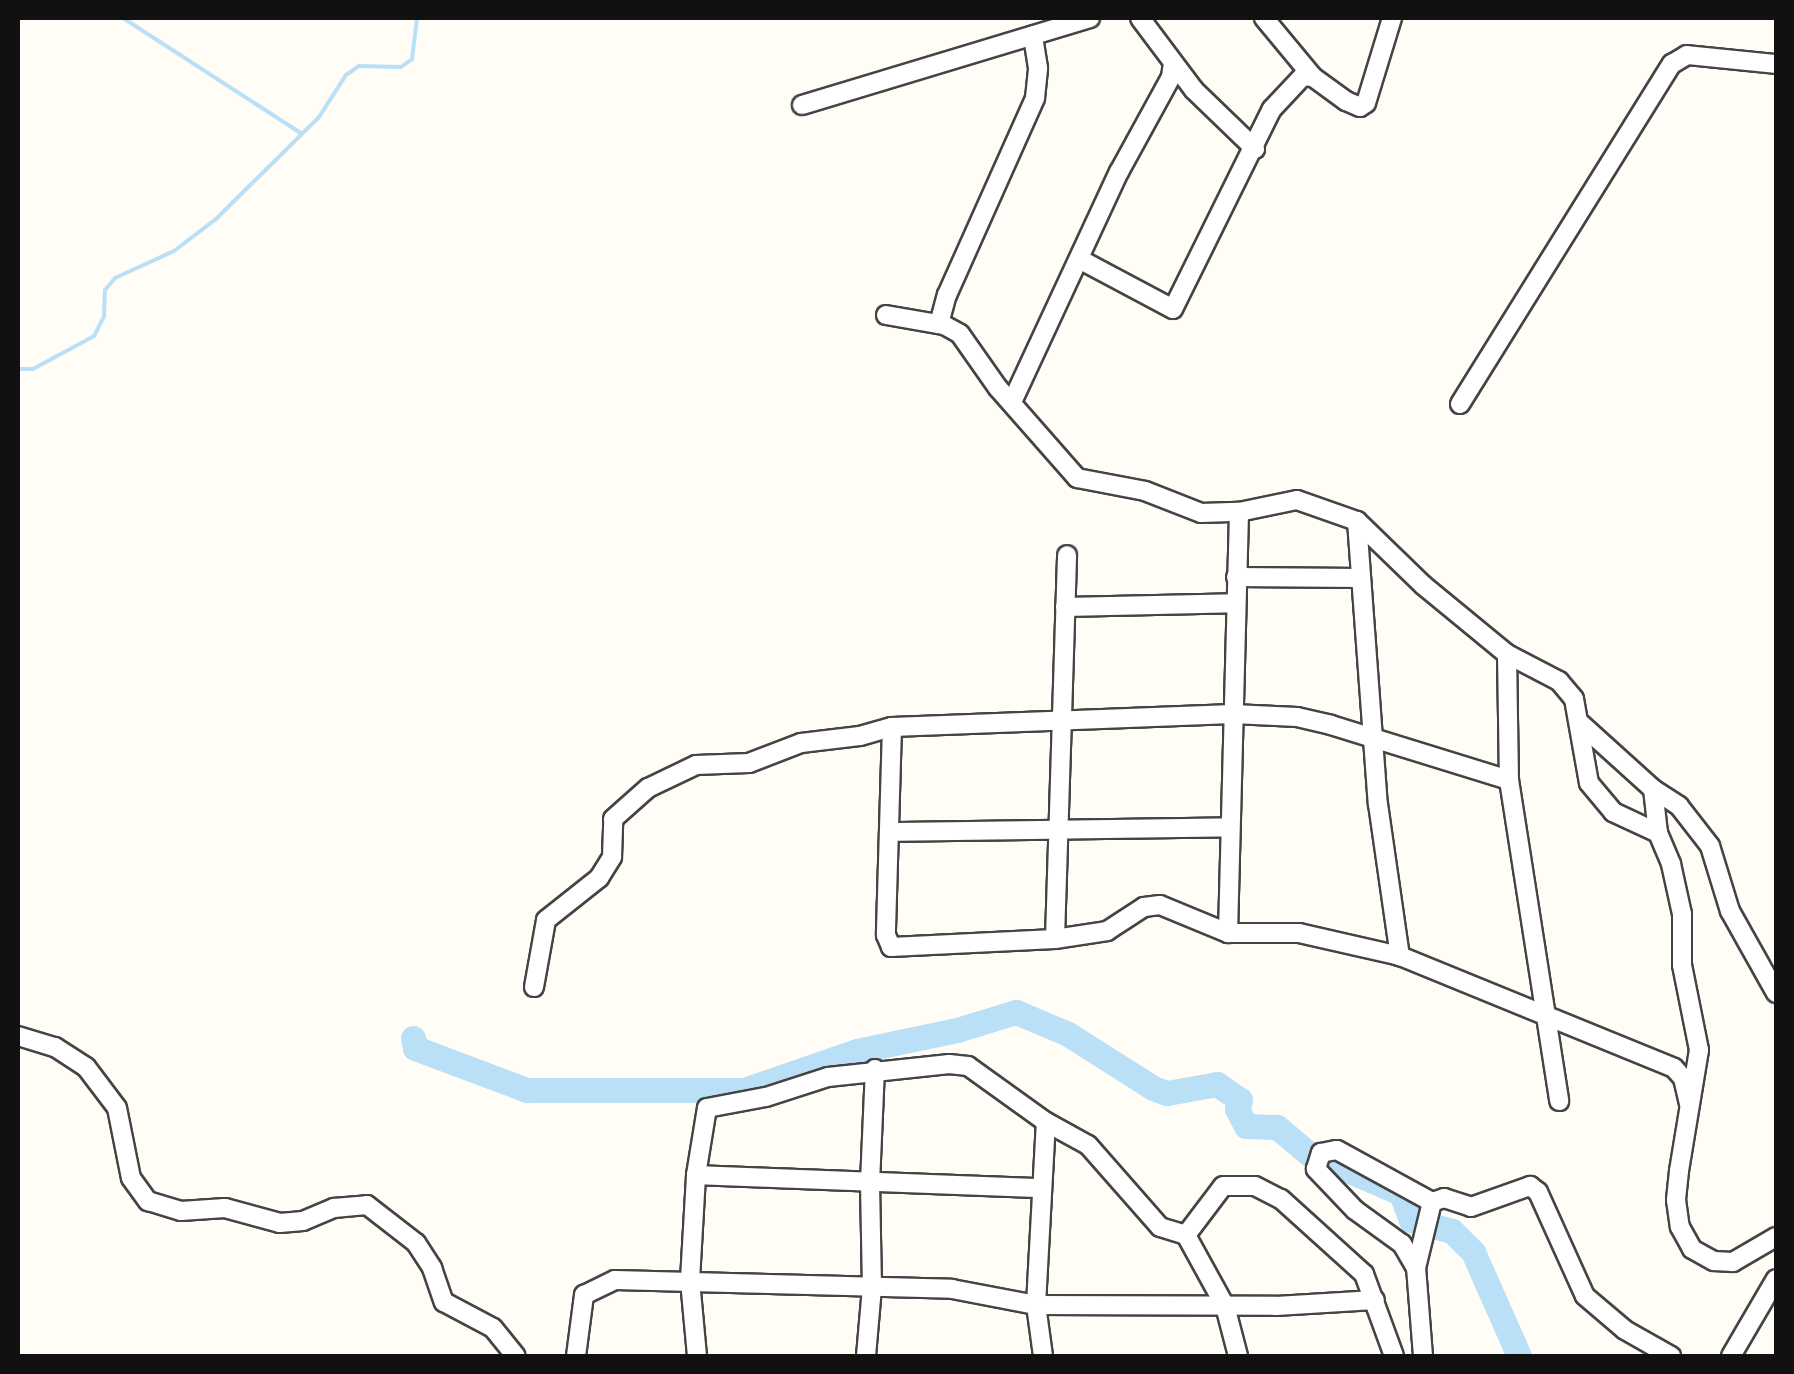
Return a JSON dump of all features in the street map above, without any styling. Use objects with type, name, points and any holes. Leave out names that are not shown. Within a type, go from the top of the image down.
[{"type":"street","points":[[802,105],[1090,18]]},
{"type":"street","points":[[1140,18],[1173,64],[1255,149]]},
{"type":"street","points":[[1264,18],[1314,77],[1346,101],[1360,106],[1366,104],[1392,18]]},
{"type":"street","points":[[939,324],[947,295],[1035,98],[1038,68],[1034,35]]},
{"type":"street","points":[[1460,404],[1672,64],[1686,55],[1776,64]]},
{"type":"street","points":[[1012,402],[1119,172],[1171,78],[1173,64]]},
{"type":"street","points":[[1079,260],[1173,309],[1272,109],[1294,82],[1314,77]]},
{"type":"street","points":[[886,315],[939,324],[960,334],[1078,478],[1145,491],[1201,513],[1239,512],[1297,500],[1358,521],[1423,585],[1506,654],[1558,681],[1574,700],[1584,770],[1603,804],[1658,833]]},
{"type":"street","points":[[1228,933],[1239,512]]},
{"type":"street","points":[[1358,521],[1373,736],[1400,956]]},
{"type":"street","points":[[1055,939],[1055,830],[1064,719],[1066,555]]},
{"type":"street","points":[[1236,576],[1361,578]]},
{"type":"street","points":[[1065,607],[1235,602]]},
{"type":"street","points":[[1506,654],[1509,780],[1558,1101]]},
{"type":"street","points":[[534,987],[546,920],[599,878],[612,857],[613,819],[648,788],[696,764],[750,763],[801,743],[860,736],[892,727],[1233,714],[1297,716],[1509,780]]},
{"type":"street","points":[[1580,724],[1653,790],[1678,806],[1710,846],[1730,912],[1776,993]]},
{"type":"street","points":[[892,727],[886,935],[891,947],[1055,939],[1108,932],[1152,904],[1174,908],[1228,933],[1299,933],[1400,956],[1674,1068],[1682,1078],[1691,1108]]},
{"type":"street","points":[[1653,790],[1658,833],[1672,864],[1682,914],[1682,965],[1697,1034],[1691,1108],[1676,1200],[1680,1226],[1692,1249],[1714,1260],[1733,1262],[1776,1237]]},
{"type":"street","points":[[888,832],[1228,827]]},
{"type":"street","points":[[18,1036],[55,1047],[86,1067],[117,1108],[131,1178],[148,1201],[181,1211],[225,1208],[280,1224],[303,1222],[334,1208],[367,1205],[416,1243],[432,1268],[444,1302],[494,1328],[516,1356]]},
{"type":"street","points":[[698,1356],[690,1280],[696,1176],[707,1108],[875,1069],[968,1066],[1046,1122],[1088,1145],[1160,1227],[1186,1236],[1225,1306],[1238,1356]]},
{"type":"street","points":[[866,1356],[872,1288],[870,1184],[875,1069]]},
{"type":"street","points":[[1043,1356],[1036,1306],[1046,1122]]},
{"type":"street","points":[[1416,1268],[1402,1244],[1334,1189],[1316,1169],[1318,1157],[1337,1150],[1432,1202],[1444,1198],[1471,1207],[1530,1186],[1538,1192],[1586,1296],[1625,1330],[1671,1356]]},
{"type":"street","points":[[696,1176],[1040,1188]]},
{"type":"street","points":[[1186,1236],[1222,1186],[1255,1186],[1281,1199],[1295,1217],[1364,1274],[1394,1356]]},
{"type":"street","points":[[1422,1356],[1416,1268],[1432,1202]]},
{"type":"street","points":[[576,1356],[580,1307],[594,1288],[615,1280],[952,1290],[1036,1306],[1225,1306],[1375,1300]]},
{"type":"street","points":[[1731,1356],[1776,1280]]},
{"type":"waterway","points":[[123,18],[302,134]]},
{"type":"waterway","points":[[18,369],[33,369],[94,336],[104,316],[105,290],[115,278],[174,251],[216,219],[319,117],[346,75],[359,66],[401,67],[412,59],[417,18]]},
{"type":"waterway","points":[[413,1038],[415,1048],[527,1090],[744,1090],[857,1051],[957,1030],[1016,1012],[1068,1034],[1153,1088],[1167,1093],[1217,1084],[1240,1100],[1237,1109],[1246,1126],[1277,1127],[1308,1153],[1401,1193],[1411,1220],[1452,1231],[1473,1252],[1519,1356]]}]
